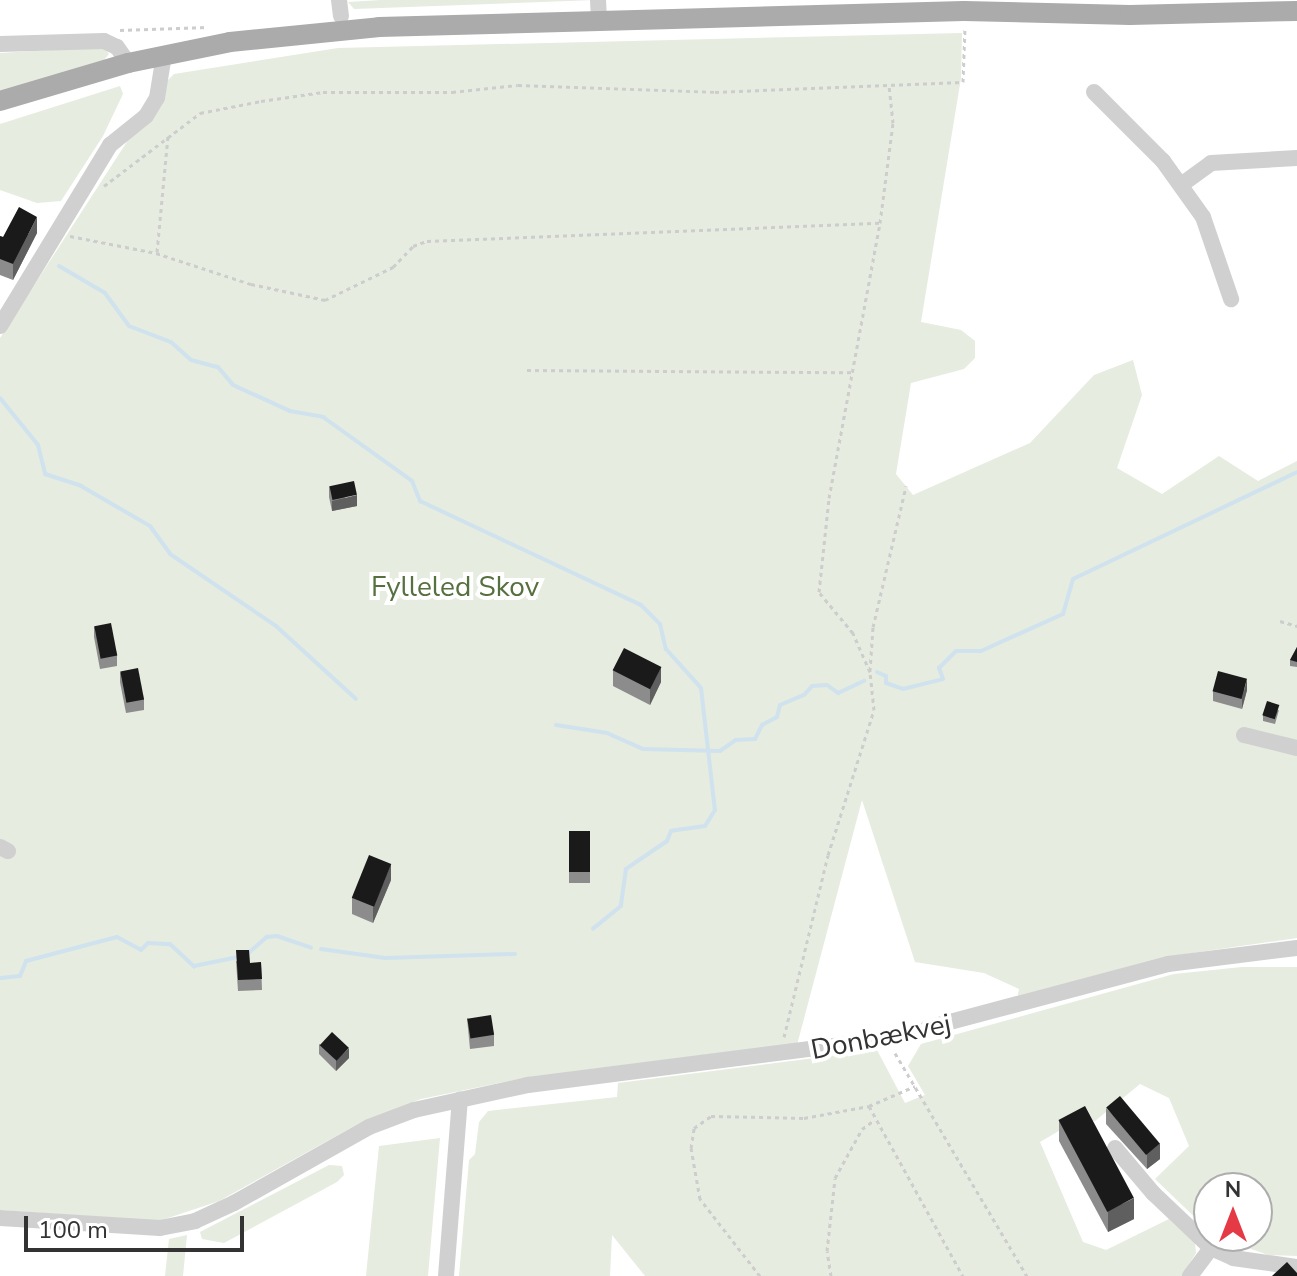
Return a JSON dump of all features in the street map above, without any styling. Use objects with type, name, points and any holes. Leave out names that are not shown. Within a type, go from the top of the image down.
[{"type":"main road","points":[[964,11],[1050,0]]},
{"type":"main road","points":[[0,101],[128,63],[230,42],[598,10],[964,11],[1130,15],[1297,11]]},
{"type":"street","points":[[0,44],[104,41],[117,47],[128,63]]},
{"type":"street","points":[[0,326],[110,145],[146,116],[157,98],[164,55]]},
{"type":"street","points":[[1094,92],[1181,185],[1203,217],[1231,299]]},
{"type":"street","points":[[1181,185],[1211,163],[1297,158]]},
{"type":"street","points":[[1244,735],[1297,748]]},
{"type":"street","name":"Donbækvej","points":[[0,1218],[116,1228],[160,1228],[195,1221],[369,1127],[460,1100],[528,1085],[781,1055],[886,1039],[1168,964],[1297,948]]},
{"type":"street","points":[[446,1276],[460,1100]]},
{"type":"street","points":[[1115,1148],[1153,1193],[1193,1231]]},
{"type":"street","points":[[1190,1276],[1208,1252]]},
{"type":"street","points":[[1220,1252],[1233,1258],[1297,1267]]},
{"type":"path","points":[[99,191],[118,170],[200,113],[323,92],[452,92],[518,85],[715,92],[963,82],[964,11]]},
{"type":"path","points":[[114,31],[210,27]]},
{"type":"path","points":[[870,672],[853,633],[819,592],[829,498],[880,223],[893,123],[889,87]]},
{"type":"path","points":[[156,253],[168,136]]},
{"type":"path","points":[[53,235],[156,253],[251,284],[325,300],[393,267],[413,246],[427,241],[880,223]]},
{"type":"path","points":[[527,370],[853,372]]},
{"type":"path","points":[[781,1055],[828,855],[874,710],[870,672],[873,627],[906,486]]},
{"type":"path","points":[[1280,621],[1297,626]]},
{"type":"path","points":[[886,1039],[1027,1276]]},
{"type":"path","points":[[760,1276],[700,1199],[691,1148],[694,1128],[711,1116],[804,1118],[869,1106],[915,1086]]},
{"type":"path","points":[[869,1106],[873,1121],[963,1276]]},
{"type":"path","points":[[831,1276],[827,1251],[835,1178],[862,1129],[873,1121]]},
{"type":"green space","points":[[595,0],[354,9],[348,2]]},
{"type":"green space","name":"Fylleled Skov","points":[[962,33],[961,78],[921,322],[961,330],[975,341],[975,358],[964,369],[911,383],[896,474],[913,495],[1030,443],[1094,375],[1133,360],[1142,395],[1117,468],[1162,494],[1219,456],[1258,481],[1297,461],[1297,938],[1165,957],[1017,999],[1019,989],[984,973],[915,962],[862,800],[797,1045],[524,1078],[421,1099],[358,1124],[219,1201],[159,1221],[0,1210],[0,338],[165,83],[174,74],[338,48]]},
{"type":"green space","points":[[104,47],[109,54],[104,60],[0,92],[0,53]]},
{"type":"green space","points":[[120,86],[123,94],[103,136],[61,201],[37,203],[0,190],[0,124]]},
{"type":"green space","points":[[1242,967],[1297,967],[1297,1256],[1260,1252],[1273,1252],[1273,1172],[1193,1172],[1193,1216],[1155,1179],[1189,1146],[1169,1098],[1140,1084],[1095,1121],[1079,1119],[1040,1142],[1083,1242],[1106,1250],[1169,1219],[1193,1241],[1193,1252],[1196,1252],[1182,1276],[645,1276],[612,1235],[610,1276],[459,1276],[469,1160],[475,1154],[479,1122],[488,1111],[617,1097],[618,1083],[877,1050],[905,1103],[925,1095],[908,1066],[921,1044],[1174,974]]},
{"type":"green space","points":[[440,1138],[428,1276],[366,1276],[379,1146]]},
{"type":"green space","points":[[329,1165],[342,1166],[344,1175],[337,1182],[224,1243],[202,1239],[200,1232]]},
{"type":"green space","points":[[187,1235],[183,1276],[165,1276],[169,1239]]},
{"type":"building","points":[[19,207],[37,217],[13,264],[0,259],[0,236],[3,237]]},
{"type":"building","points":[[354,481],[357,495],[332,500],[330,486]]},
{"type":"building","points":[[111,623],[117,655],[101,659],[94,626]]},
{"type":"building","points":[[1297,647],[1297,662],[1290,660]]},
{"type":"building","points":[[624,648],[661,667],[650,689],[613,670]]},
{"type":"building","points":[[138,668],[144,699],[126,703],[120,671]]},
{"type":"building","points":[[1218,671],[1247,679],[1242,699],[1213,691]]},
{"type":"building","points":[[1267,701],[1279,705],[1275,719],[1262,715]]},
{"type":"building","points":[[569,831],[590,831],[590,872],[569,872]]},
{"type":"building","points":[[369,855],[391,864],[374,907],[352,898]]},
{"type":"building","points":[[236,950],[249,950],[250,963],[261,962],[262,979],[238,980]]},
{"type":"building","points":[[491,1015],[494,1035],[470,1039],[467,1019]]},
{"type":"building","points":[[332,1032],[349,1048],[337,1061],[320,1045]]},
{"type":"building","points":[[1120,1096],[1160,1143],[1146,1155],[1106,1108]]},
{"type":"building","points":[[1085,1106],[1134,1198],[1107,1212],[1059,1120]]},
{"type":"building","points":[[1287,1262],[1297,1276],[1272,1276]]},
{"type":"waterway","points":[[59,266],[105,293],[129,326],[171,342],[191,360],[218,367],[233,385],[290,411],[323,417],[412,481],[420,501],[641,605],[660,624],[666,649],[701,688],[715,810],[705,826],[671,831],[667,841],[626,869],[621,906],[593,929]]},
{"type":"waterway","points":[[0,398],[38,445],[45,474],[81,486],[150,526],[170,554],[276,626],[356,699]]},
{"type":"waterway","points":[[877,672],[886,676],[886,683],[903,689],[943,679],[939,668],[956,651],[981,651],[1063,614],[1073,579],[1297,472]]},
{"type":"waterway","points":[[556,725],[607,733],[643,749],[720,751],[736,740],[755,739],[762,725],[777,717],[780,705],[804,695],[812,686],[827,685],[838,693],[864,681]]},
{"type":"waterway","points":[[246,955],[267,937],[277,936],[311,948]]},
{"type":"waterway","points":[[0,978],[20,976],[26,961],[117,937],[141,950],[148,943],[170,944],[194,966],[238,957]]},
{"type":"waterway","points":[[321,949],[385,958],[515,954]]}]
